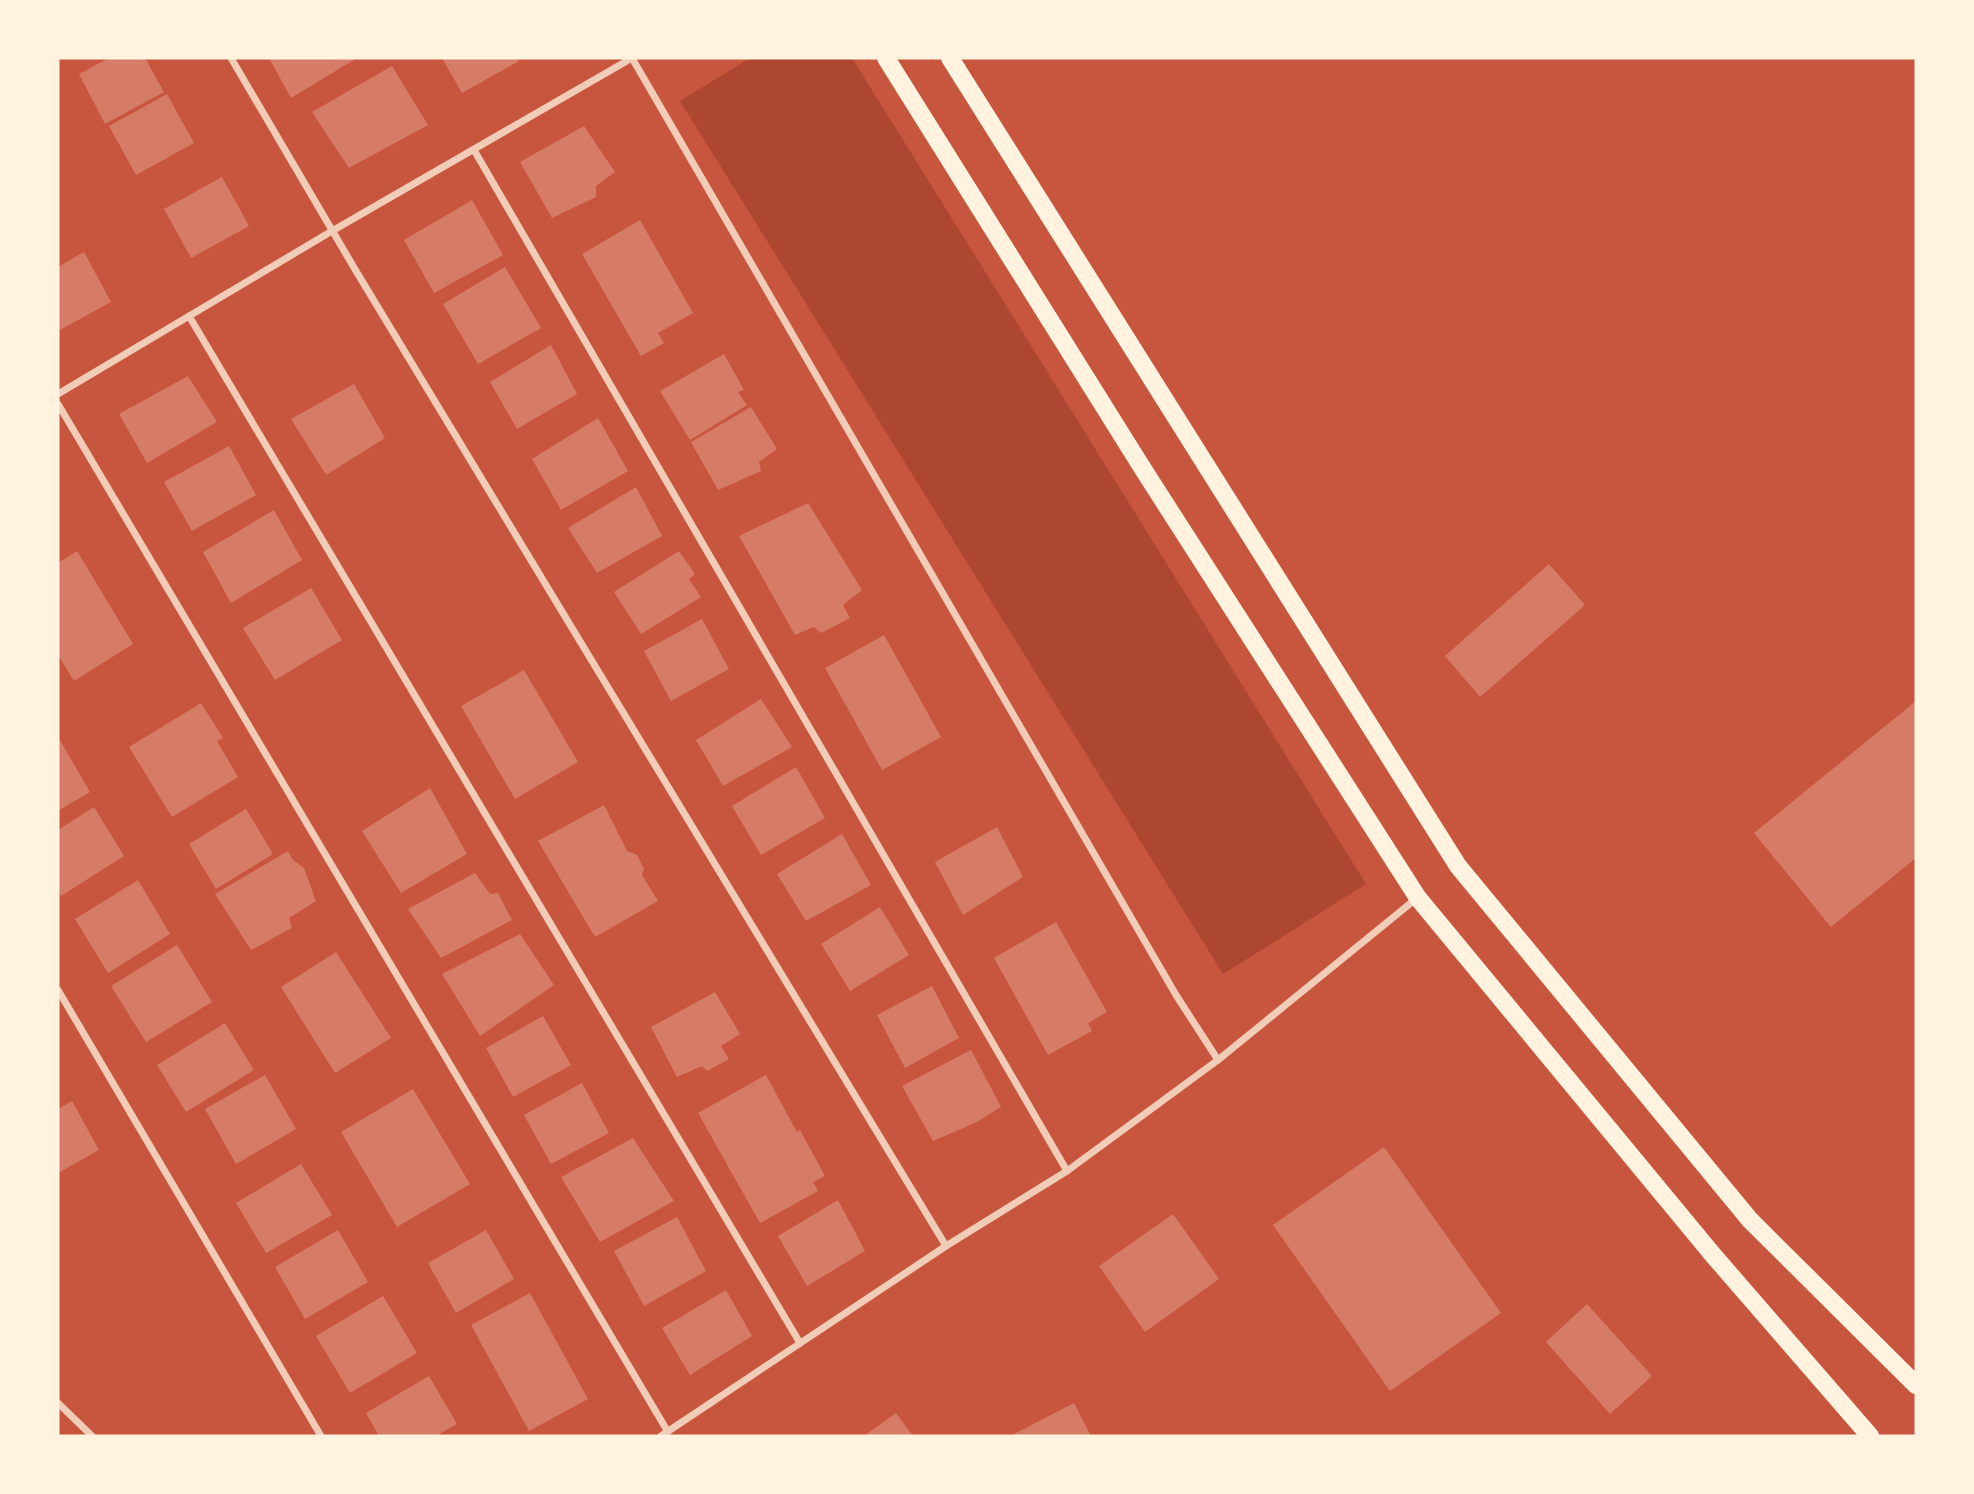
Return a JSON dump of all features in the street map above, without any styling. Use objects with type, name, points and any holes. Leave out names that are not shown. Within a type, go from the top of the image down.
[{"type":"main road","points":[[886,58],[1150,480],[1418,898],[1713,1255],[1870,1436]]},
{"type":"main road","points":[[950,58],[1458,866],[1750,1220],[1916,1385]]},
{"type":"street","points":[[231,58],[332,231],[946,1246]]},
{"type":"street","points":[[58,394],[332,231],[632,58],[1176,995],[1218,1060]]},
{"type":"street","points":[[474,150],[1067,1171]]},
{"type":"street","points":[[189,316],[800,1343]]},
{"type":"street","points":[[58,404],[664,1434],[946,1246],[1067,1171],[1218,1060],[1418,898]]},
{"type":"street","points":[[58,990],[321,1436]]},
{"type":"street","points":[[58,1403],[92,1436]]},
{"type":"shaded area","points":[[750,58],[852,58],[1366,884],[1223,974],[680,101]]},
{"type":"building","points":[[109,58],[145,58],[164,92],[105,124],[79,74]]},
{"type":"building","points":[[269,58],[357,58],[291,98]]},
{"type":"building","points":[[442,58],[517,58],[519,61],[462,93]]},
{"type":"building","points":[[392,66],[428,125],[349,168],[312,112]]},
{"type":"building","points":[[167,94],[194,143],[136,175],[109,126]]},
{"type":"building","points":[[584,126],[615,172],[596,186],[596,197],[552,218],[520,162]]},
{"type":"building","points":[[222,177],[249,226],[191,258],[164,209]]},
{"type":"building","points":[[472,200],[503,255],[434,293],[404,240]]},
{"type":"building","points":[[640,220],[693,313],[658,333],[664,343],[641,356],[582,254]]},
{"type":"building","points":[[84,252],[111,302],[58,331],[58,267]]},
{"type":"building","points":[[505,267],[541,328],[478,364],[443,304]]},
{"type":"building","points":[[551,345],[577,394],[517,429],[490,382]]},
{"type":"building","points":[[724,354],[744,390],[738,392],[747,405],[690,440],[660,391]]},
{"type":"building","points":[[188,376],[217,422],[147,463],[119,414]]},
{"type":"building","points":[[354,384],[385,438],[326,475],[291,419]]},
{"type":"building","points":[[751,407],[777,449],[759,462],[761,471],[718,490],[691,442]]},
{"type":"building","points":[[598,418],[628,471],[561,510],[532,459]]},
{"type":"building","points":[[229,446],[256,495],[192,531],[164,482]]},
{"type":"building","points":[[636,487],[662,536],[597,573],[568,528]]},
{"type":"building","points":[[808,503],[862,590],[843,605],[850,618],[821,633],[814,627],[795,635],[739,536]]},
{"type":"building","points":[[274,510],[302,560],[231,603],[203,552]]},
{"type":"building","points":[[77,551],[133,644],[74,681],[58,655],[58,563]]},
{"type":"building","points":[[679,551],[695,574],[689,579],[701,597],[641,634],[614,592]]},
{"type":"building","points":[[1549,564],[1585,605],[1480,697],[1445,656]]},
{"type":"building","points":[[311,588],[342,640],[275,680],[243,628]]},
{"type":"building","points":[[702,619],[729,669],[671,701],[644,651]]},
{"type":"building","points":[[884,635],[941,737],[882,770],[825,668]]},
{"type":"building","points":[[524,670],[578,762],[515,799],[461,706]]},
{"type":"building","points":[[761,699],[792,747],[723,786],[696,740]]},
{"type":"building","points":[[1916,701],[1916,858],[1831,927],[1754,833]]},
{"type":"building","points":[[201,703],[223,738],[217,741],[238,777],[172,817],[129,747]]},
{"type":"building","points":[[58,737],[90,792],[58,811]]},
{"type":"building","points":[[796,767],[825,818],[761,855],[732,806]]},
{"type":"building","points":[[430,788],[467,854],[401,893],[362,831]]},
{"type":"building","points":[[604,805],[627,851],[637,855],[644,869],[642,875],[658,901],[595,937],[538,841]]},
{"type":"building","points":[[94,807],[124,856],[61,896],[58,891],[58,830]]},
{"type":"building","points":[[246,809],[273,854],[216,889],[189,844]]},
{"type":"building","points":[[997,827],[1023,877],[963,915],[935,862]]},
{"type":"building","points":[[842,834],[871,885],[806,921],[777,874]]},
{"type":"building","points":[[288,851],[292,859],[304,868],[316,901],[289,918],[292,928],[251,950],[215,894]]},
{"type":"building","points":[[475,873],[490,894],[498,893],[512,920],[441,958],[408,909]]},
{"type":"building","points":[[138,880],[170,934],[108,973],[75,919]]},
{"type":"building","points":[[880,907],[909,955],[850,991],[821,944]]},
{"type":"building","points":[[1056,922],[1107,1012],[1088,1023],[1092,1031],[1048,1055],[994,958]]},
{"type":"building","points":[[520,934],[554,985],[480,1036],[442,974]]},
{"type":"building","points":[[177,945],[212,1002],[146,1042],[111,986]]},
{"type":"building","points":[[336,952],[391,1038],[335,1073],[281,987]]},
{"type":"building","points":[[932,986],[959,1038],[905,1068],[877,1015]]},
{"type":"building","points":[[715,992],[740,1034],[721,1046],[729,1059],[707,1071],[702,1066],[677,1077],[651,1027]]},
{"type":"building","points":[[543,1016],[571,1065],[513,1097],[486,1048]]},
{"type":"building","points":[[225,1023],[254,1070],[186,1112],[157,1065]]},
{"type":"building","points":[[971,1050],[1001,1107],[977,1122],[933,1141],[902,1086]]},
{"type":"building","points":[[265,1075],[296,1129],[236,1164],[205,1109]]},
{"type":"building","points":[[766,1075],[825,1176],[813,1182],[818,1191],[760,1223],[698,1113]]},
{"type":"building","points":[[582,1083],[609,1133],[551,1164],[524,1115]]},
{"type":"building","points":[[413,1089],[470,1184],[397,1227],[341,1132]]},
{"type":"building","points":[[72,1101],[99,1150],[58,1173],[58,1109]]},
{"type":"building","points":[[633,1138],[674,1201],[600,1242],[561,1177]]},
{"type":"building","points":[[1384,1147],[1501,1313],[1390,1391],[1273,1225]]},
{"type":"building","points":[[301,1164],[332,1215],[266,1253],[236,1203]]},
{"type":"building","points":[[838,1200],[865,1251],[807,1286],[778,1236]]},
{"type":"building","points":[[1173,1214],[1219,1279],[1145,1332],[1099,1266]]},
{"type":"building","points":[[677,1217],[706,1271],[644,1306],[614,1251]]},
{"type":"building","points":[[338,1230],[368,1282],[305,1319],[275,1267]]},
{"type":"building","points":[[486,1230],[514,1279],[456,1313],[428,1263]]},
{"type":"building","points":[[726,1290],[752,1336],[690,1375],[662,1328]]},
{"type":"building","points":[[530,1293],[588,1399],[529,1431],[471,1325]]},
{"type":"building","points":[[383,1296],[417,1353],[350,1393],[316,1336]]},
{"type":"building","points":[[1587,1304],[1652,1376],[1610,1414],[1546,1342]]},
{"type":"building","points":[[429,1376],[457,1424],[436,1436],[379,1436],[366,1413]]},
{"type":"building","points":[[1074,1403],[1091,1436],[1010,1436]]},
{"type":"building","points":[[896,1413],[913,1436],[864,1436]]}]
